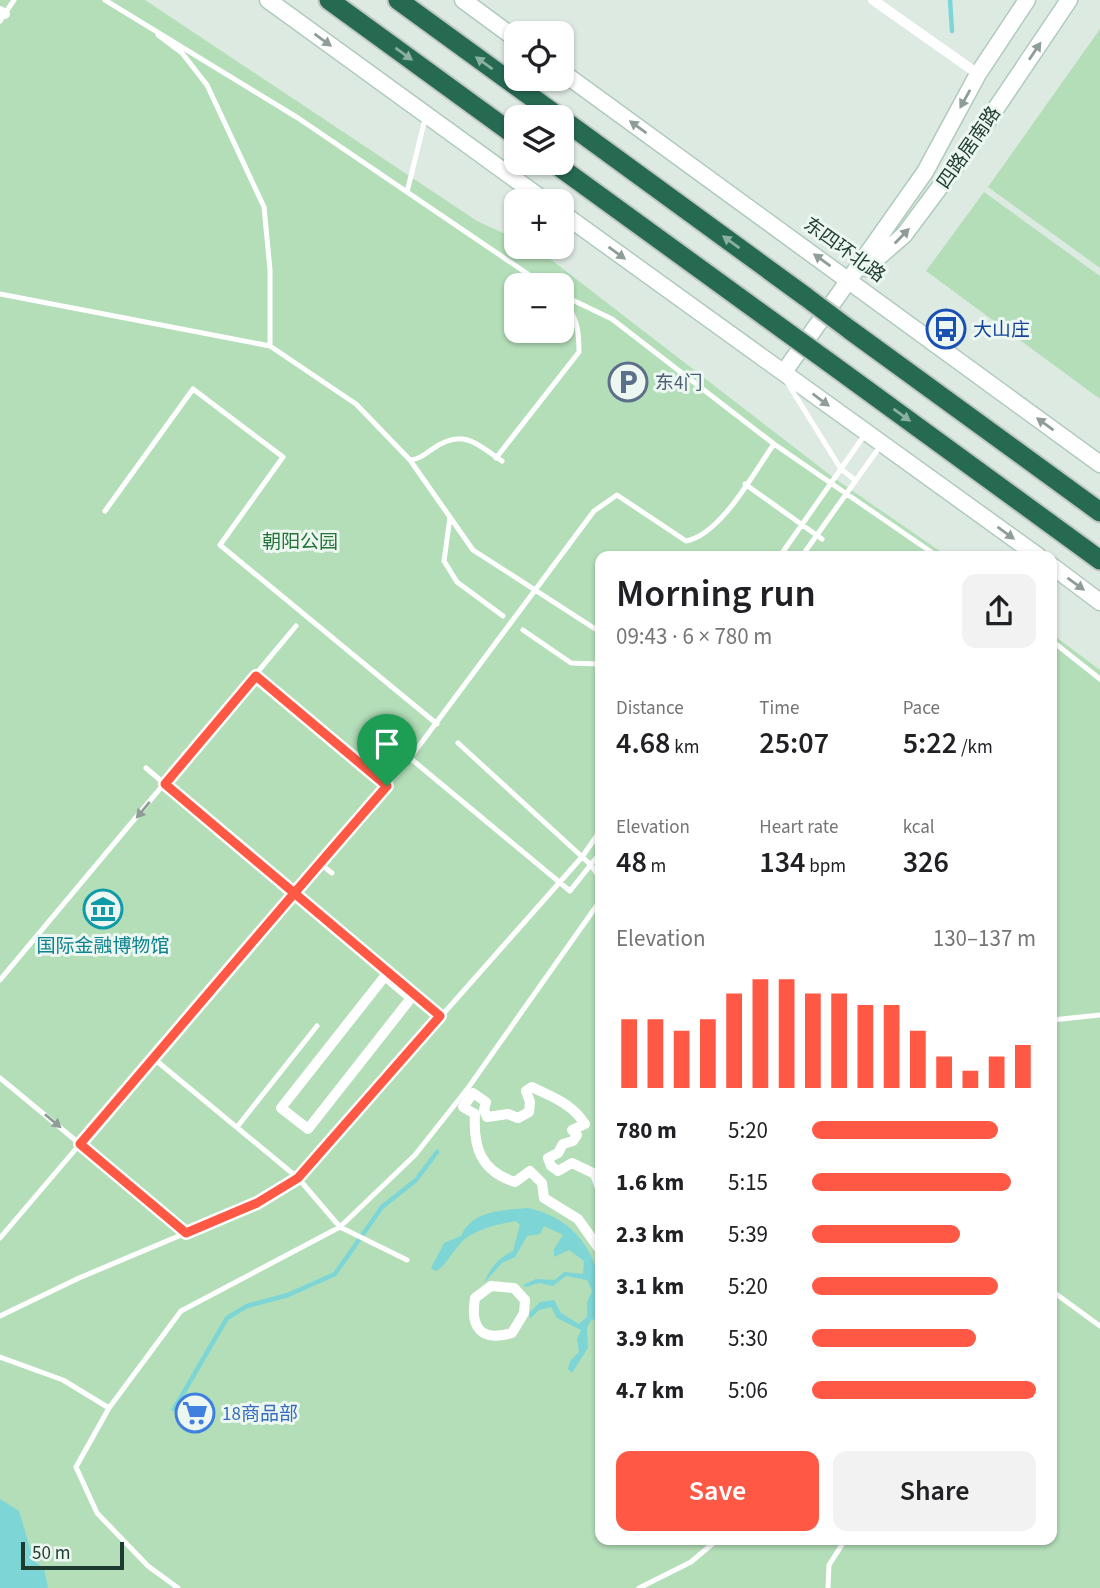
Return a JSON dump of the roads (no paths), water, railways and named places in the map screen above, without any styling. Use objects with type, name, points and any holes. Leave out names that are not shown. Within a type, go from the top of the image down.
[{"type":"highway","points":[[329,0],[504,127]]},
{"type":"highway","points":[[398,0],[410,6],[543,105]]},
{"type":"highway","points":[[574,127],[1100,512]]},
{"type":"highway","points":[[571,175],[1100,560]]},
{"type":"street","points":[[268,0],[528,189]]},
{"type":"street","points":[[463,0],[504,30]]},
{"type":"street","points":[[873,0],[978,74]]},
{"type":"street","points":[[784,372],[925,172],[978,74],[1027,0]]},
{"type":"street","name":"四路居南路","points":[[850,280],[904,235],[972,144],[1069,0]]},
{"type":"street","name":"东四环北路","points":[[574,81],[1100,464]]},
{"type":"street","points":[[574,222],[1031,551]]},
{"type":"street","points":[[1057,570],[1100,601]]},
{"type":"street","points":[[385,976],[411,998],[308,1129],[281,1108],[385,976]]},
{"type":"street","points":[[595,1174],[572,1163],[558,1171],[551,1166],[548,1158],[558,1153],[563,1144],[573,1141],[576,1135],[572,1130],[585,1124],[576,1111],[560,1099],[532,1087],[526,1091],[530,1102],[529,1112],[518,1118],[508,1114],[487,1117],[484,1110],[486,1102],[473,1093],[463,1107],[475,1114],[474,1134],[480,1155],[495,1175],[514,1182],[530,1171],[542,1183],[544,1198],[578,1219],[595,1243]]},
{"type":"street","points":[[491,1286],[514,1288],[524,1300],[524,1313],[512,1333],[497,1338],[484,1334],[475,1326],[472,1312],[475,1298],[491,1286]]},
{"type":"lane","points":[[2,15],[14,0]]},
{"type":"lane","points":[[105,0],[298,118],[526,273]]},
{"type":"lane","points":[[144,25],[182,53],[207,86],[264,206],[270,270],[270,346]]},
{"type":"lane","points":[[407,192],[426,116]]},
{"type":"lane","points":[[0,294],[270,346],[345,395],[410,460],[473,550],[595,629]]},
{"type":"lane","points":[[574,303],[612,319],[774,444],[930,551]]},
{"type":"lane","points":[[410,460],[418,459],[448,438],[470,440],[499,459],[579,352],[579,330],[574,317]]},
{"type":"lane","points":[[784,372],[787,385],[841,469],[855,480]]},
{"type":"lane","points":[[106,511],[193,389],[283,457],[220,545],[437,724]]},
{"type":"lane","points":[[782,551],[866,433]]},
{"type":"lane","points":[[0,1238],[292,892],[410,758],[584,524],[613,496],[626,501],[686,541],[703,534],[740,496],[745,484],[774,444]]},
{"type":"lane","points":[[806,551],[819,537],[845,493],[882,444]]},
{"type":"lane","points":[[745,484],[819,537]]},
{"type":"lane","points":[[450,517],[444,561],[457,582],[503,616]]},
{"type":"lane","points":[[0,980],[296,626]]},
{"type":"lane","points":[[523,630],[571,663],[595,664]]},
{"type":"lane","points":[[1057,645],[1100,679]]},
{"type":"lane","points":[[256,676],[387,786]]},
{"type":"lane","points":[[458,743],[595,871]]},
{"type":"lane","points":[[410,758],[557,884],[570,891],[595,860]]},
{"type":"lane","points":[[146,768],[440,1016]]},
{"type":"lane","points":[[0,1316],[79,1278],[257,1203],[298,1178],[582,858],[595,838]]},
{"type":"lane","points":[[319,863],[332,873]]},
{"type":"lane","points":[[178,1588],[148,1566],[97,1513],[76,1467],[109,1408],[181,1311],[340,1227],[415,1155],[468,1088],[595,908]]},
{"type":"lane","points":[[1057,1019],[1100,1015]]},
{"type":"lane","points":[[237,1127],[317,1026]]},
{"type":"lane","points":[[153,1058],[298,1178],[340,1227],[407,1260]]},
{"type":"lane","points":[[0,1078],[186,1233]]},
{"type":"lane","points":[[1057,1295],[1100,1326]]},
{"type":"lane","points":[[0,1357],[63,1380],[109,1408]]},
{"type":"lane","points":[[639,1588],[691,1562],[711,1545]]},
{"type":"lane","points":[[828,1588],[829,1565],[842,1545]]},
{"type":"water","points":[[528,1208],[564,1223],[588,1249],[595,1265],[595,1320],[592,1319],[587,1328],[588,1348],[572,1373],[568,1369],[570,1361],[579,1352],[577,1339],[581,1330],[557,1318],[551,1307],[539,1310],[530,1319],[529,1313],[540,1302],[554,1300],[561,1313],[579,1324],[587,1317],[587,1302],[592,1291],[587,1280],[566,1276],[553,1286],[539,1283],[526,1287],[523,1285],[536,1279],[555,1280],[564,1272],[583,1274],[584,1261],[569,1250],[554,1257],[554,1249],[563,1235],[544,1226],[540,1234],[527,1236],[515,1257],[502,1263],[484,1283],[495,1264],[513,1251],[520,1225],[516,1221],[470,1235],[440,1269],[436,1271],[431,1268],[444,1243],[461,1236],[473,1221],[489,1213]]},
{"type":"water","points":[[0,1499],[19,1511],[34,1561],[44,1568],[48,1588],[0,1588]]},
{"type":"waterway","points":[[950,0],[952,31]]},
{"type":"waterway","points":[[174,1409],[227,1318],[247,1306],[288,1295],[335,1274],[382,1207],[416,1180],[437,1152]]},
{"type":"place","name":"大山庄","points":[[946,329]]},
{"type":"place","name":"东4门","points":[[628,382]]},
{"type":"place","name":"国际金融博物馆","points":[[103,909]]},
{"type":"place","name":"18商品部","points":[[195,1413]]},
{"type":"park label","name":"朝阳公园","points":[[300,541]]}]
